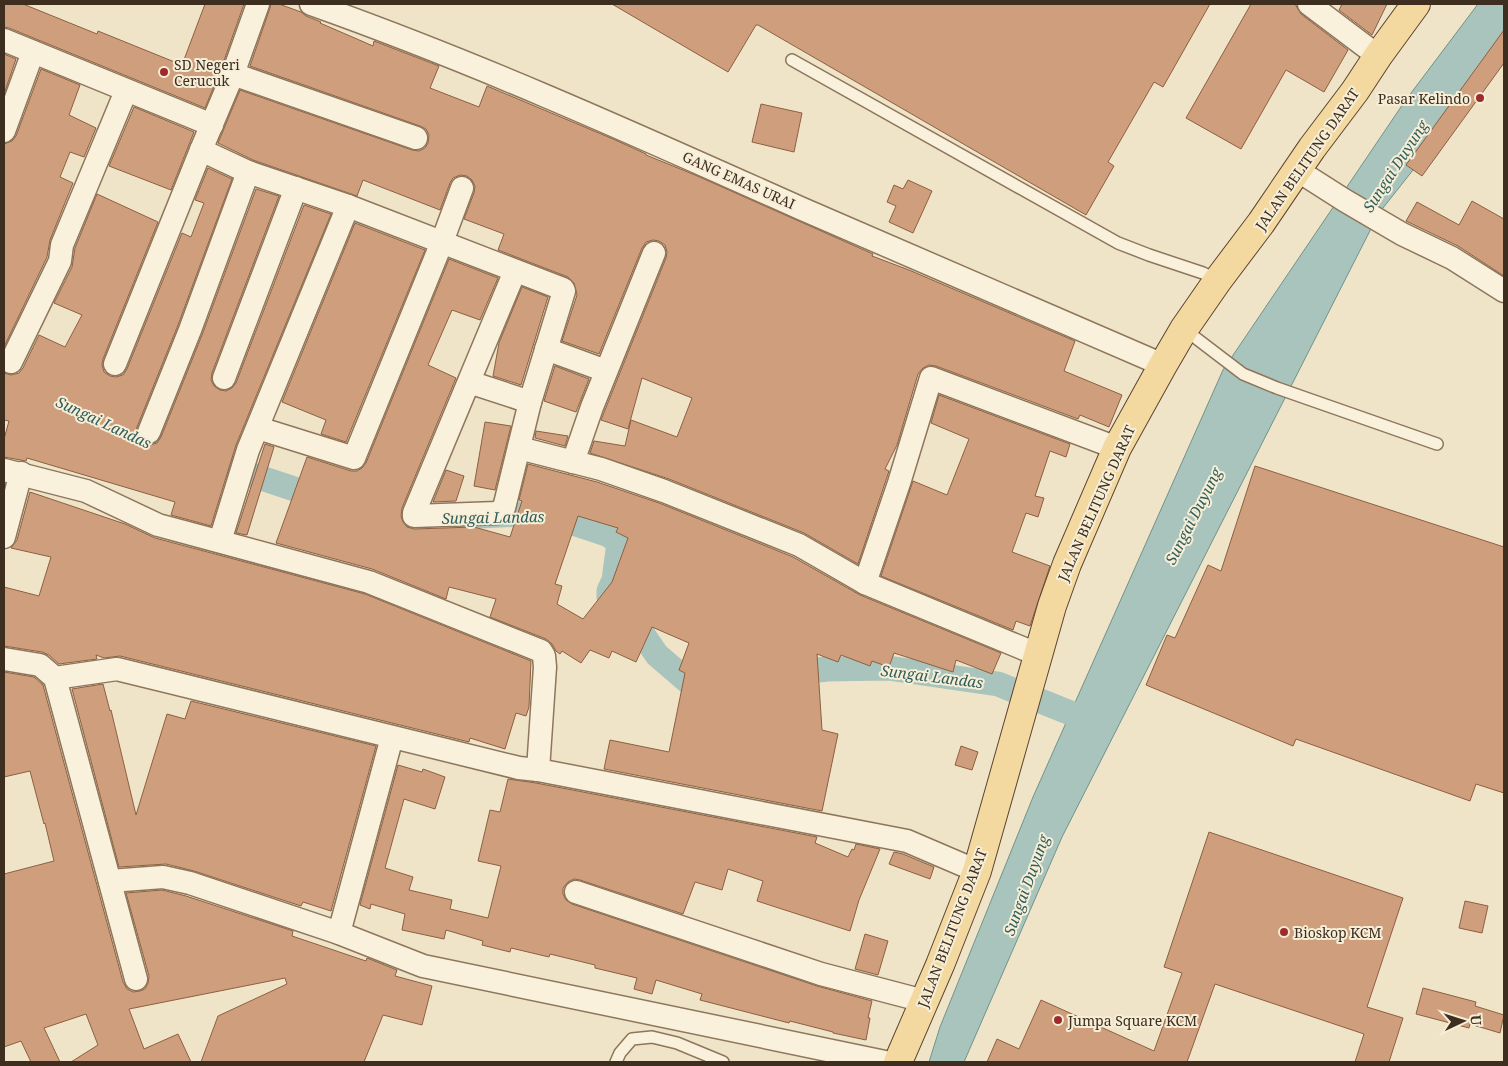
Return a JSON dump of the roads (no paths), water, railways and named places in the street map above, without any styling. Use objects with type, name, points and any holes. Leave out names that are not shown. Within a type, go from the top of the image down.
[{"type":"main road","name":"JALAN BELITUNG DARAT","points":[[898,1062],[977,871],[1052,606],[1067,564],[1117,448],[1184,329],[1416,4]]},
{"type":"street","points":[[115,364],[233,74],[258,4]]},
{"type":"street","name":"GANG EMAS URAI","points":[[312,4],[390,32],[588,113],[871,240],[1163,365]]},
{"type":"street","points":[[1309,4],[1378,56]]},
{"type":"street","points":[[4,40],[212,125]]},
{"type":"street","points":[[4,131],[33,52]]},
{"type":"street","points":[[233,74],[416,138]]},
{"type":"street","points":[[11,362],[60,261],[62,245],[126,90]]},
{"type":"street","points":[[201,150],[248,172],[348,206],[442,242],[515,271],[564,291],[530,402],[504,508],[498,513],[414,516],[515,271]]},
{"type":"street","points":[[1297,170],[1377,220],[1452,258],[1504,290]]},
{"type":"street","points":[[149,432],[190,330],[248,172]]},
{"type":"street","points":[[224,378],[296,188]]},
{"type":"street","points":[[258,428],[354,458],[462,188]]},
{"type":"street","points":[[220,541],[248,450],[348,206]]},
{"type":"street","points":[[573,462],[592,406],[654,253]]},
{"type":"street","points":[[546,350],[606,372]]},
{"type":"street","points":[[865,583],[899,483],[931,378],[1117,448]]},
{"type":"street","points":[[469,382],[530,402]]},
{"type":"street","points":[[519,448],[601,469],[664,491],[799,545],[865,583],[1039,655]]},
{"type":"street","points":[[4,537],[12,472],[86,492],[158,524],[368,582],[542,651],[545,667],[538,770]]},
{"type":"street","points":[[4,659],[40,665],[55,678],[136,979]]},
{"type":"street","points":[[55,678],[117,669],[519,768],[538,770],[907,841],[977,871]]},
{"type":"street","points":[[339,933],[392,737]]},
{"type":"street","points":[[110,880],[163,877],[190,883],[339,933],[424,966],[885,1062]]},
{"type":"street","points":[[576,892],[821,974],[924,1001]]},
{"type":"lane","points":[[792,60],[1118,243],[1218,280]]},
{"type":"lane","points":[[1184,329],[1243,374],[1277,388],[1437,444]]},
{"type":"lane","points":[[616,1062],[620,1053],[632,1039],[652,1037],[677,1043],[723,1062]]},
{"type":"water","name":"Sungai Duyung","points":[[1478,4],[1504,4],[1504,55],[1379,213],[1062,837],[964,1062],[929,1062],[940,1027],[1033,797],[1223,370],[1405,101]]},
{"type":"waterway","name":"Sungai Landas","points":[[111,426],[140,441],[183,454]]},
{"type":"waterway","name":"Sungai Landas","points":[[219,464],[328,500]]},
{"type":"waterway","name":"Sungai Landas","points":[[479,516],[543,513],[609,535],[619,543],[614,580],[609,591],[609,598],[624,607],[657,655],[692,685],[715,692]]},
{"type":"waterway","name":"Sungai Landas","points":[[785,674],[827,669],[888,668],[998,684],[1093,722]]},
{"type":"place","name":"SD Negeri Cerucuk","points":[[164,72]]},
{"type":"place","name":"Pasar Kelindo","points":[[1480,98]]},
{"type":"place","name":"Bioskop KCM","points":[[1284,932]]},
{"type":"place","name":"Jumpa Square KCM","points":[[1058,1020]]}]
